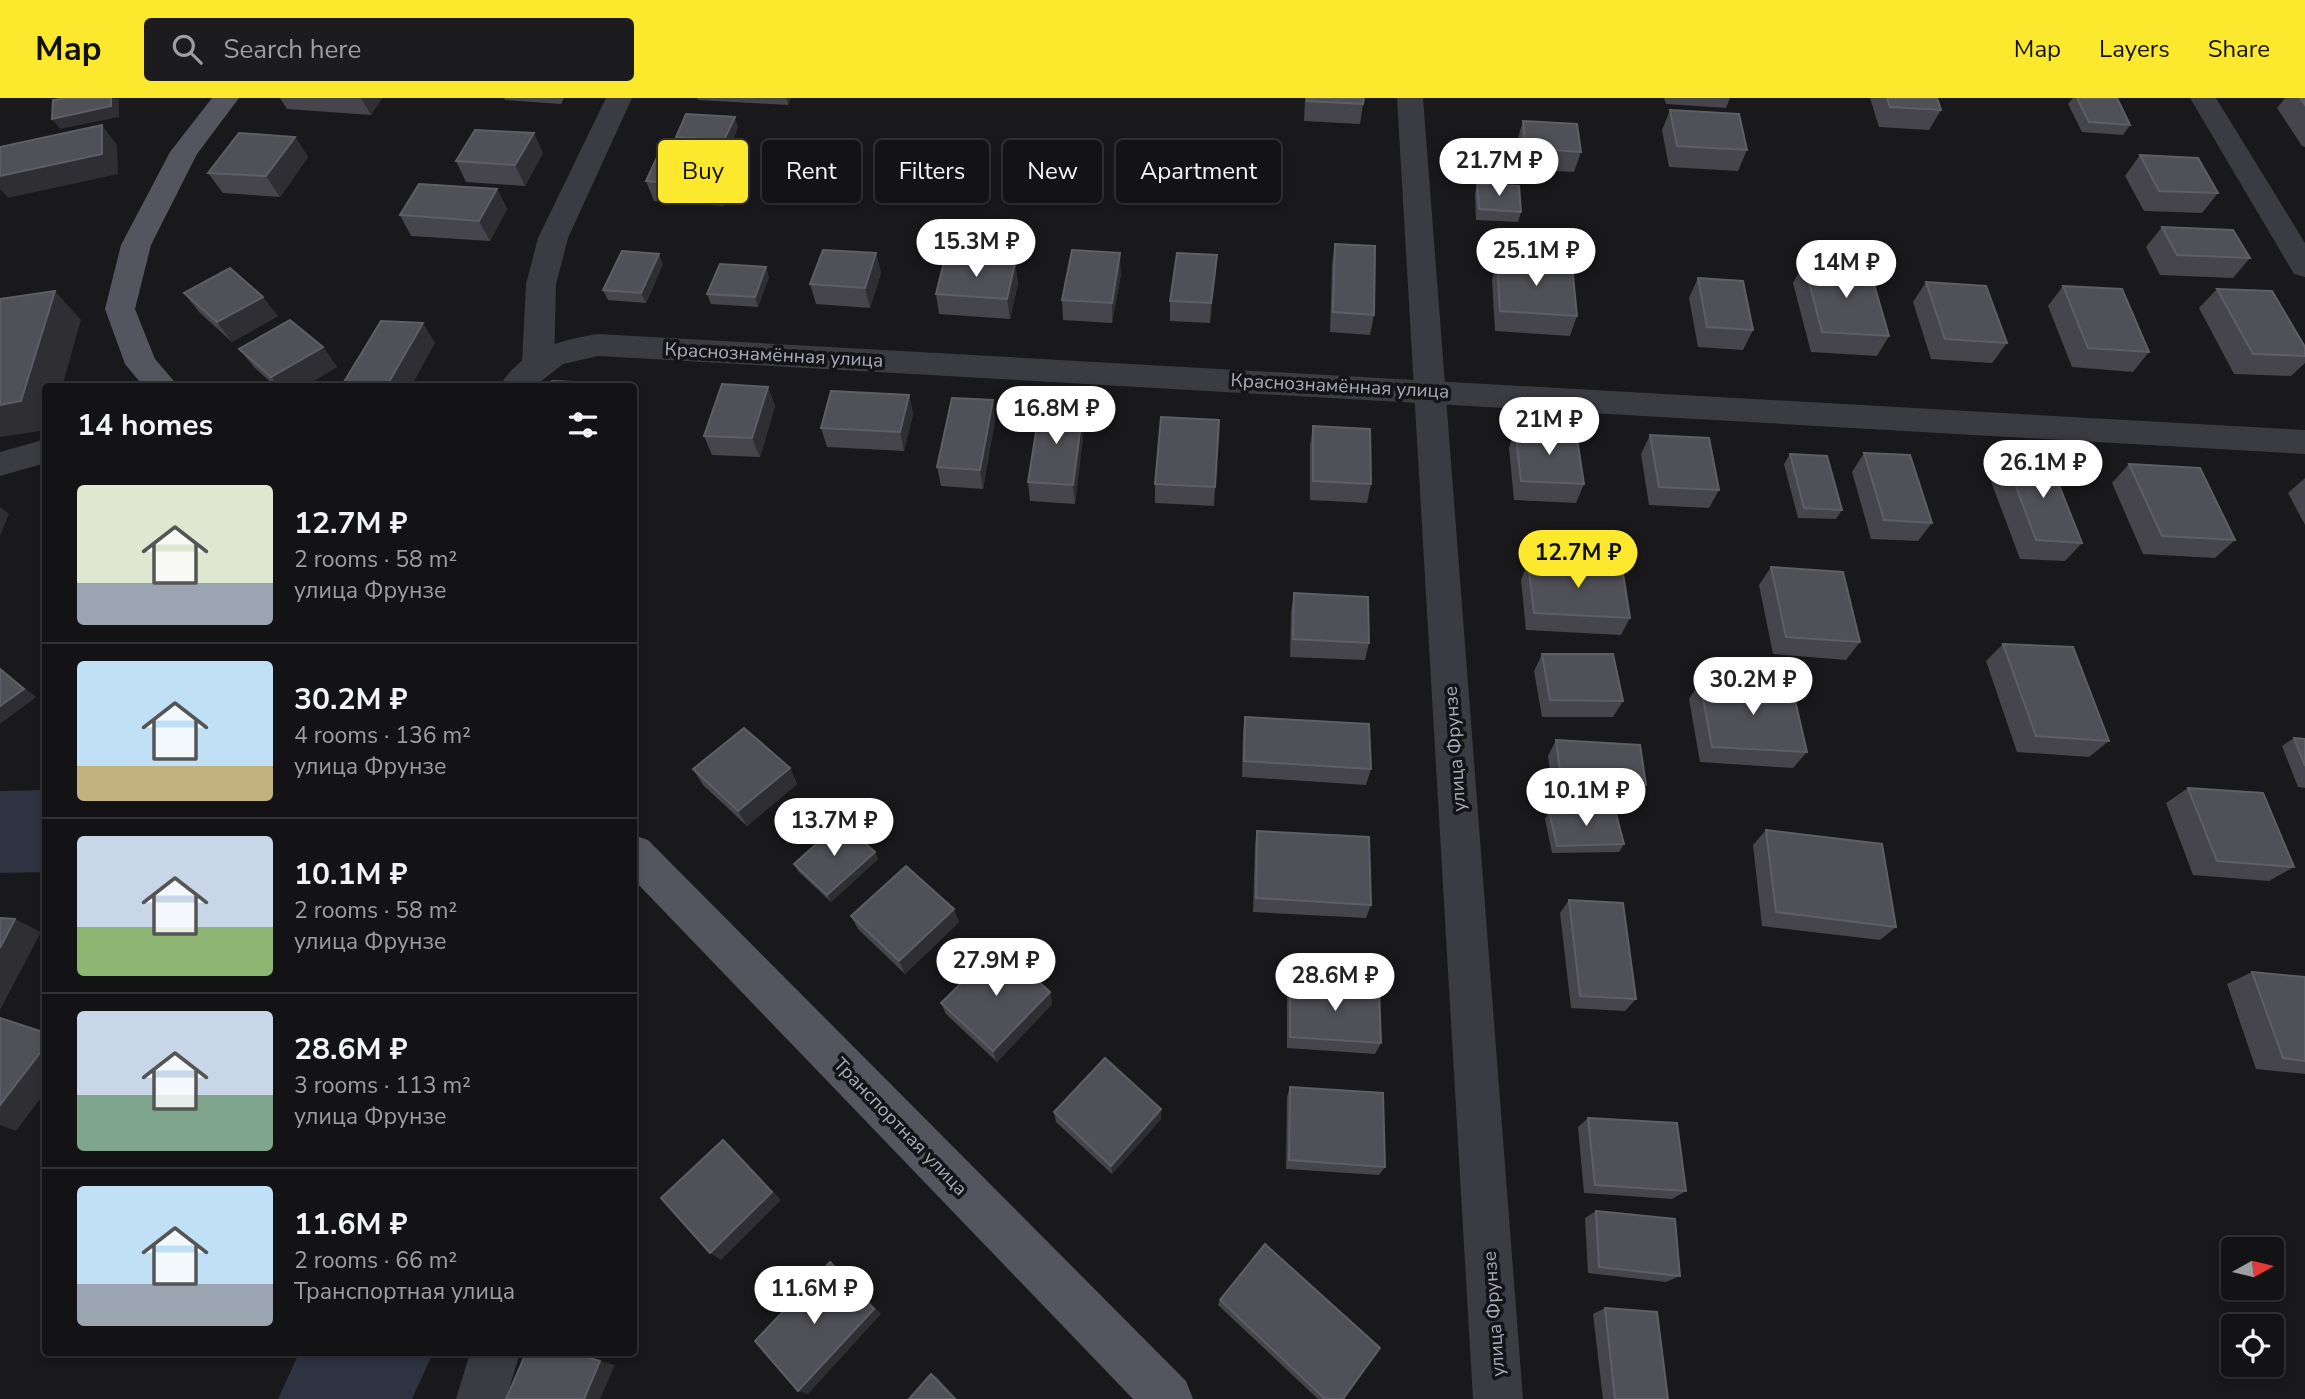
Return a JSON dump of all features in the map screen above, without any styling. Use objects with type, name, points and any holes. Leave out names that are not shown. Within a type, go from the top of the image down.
[{"type":"main road","points":[[159,383],[141,364],[120,309],[136,245],[184,152],[226,98]]},
{"type":"main road","name":"Транспортная улица","points":[[637,856],[1168,1399]]},
{"type":"street","points":[[538,362],[541,284],[552,238],[619,98]]},
{"type":"street","name":"улица Фрунзе","points":[[1410,98],[1498,1399]]},
{"type":"street","points":[[2203,98],[2305,267]]},
{"type":"street","name":"Краснознамённая улица","points":[[519,383],[538,362],[563,350],[598,345],[1429,390],[2305,442]]},
{"type":"street","points":[[0,464],[42,452]]},
{"type":"street","points":[[481,1399],[494,1356]]},
{"type":"building","points":[[111,98],[111,106],[52,119],[53,100]]},
{"type":"building","points":[[1307,98],[1364,98],[1363,104],[1307,101]]},
{"type":"building","points":[[1887,98],[1937,98],[1941,110],[1890,107]]},
{"type":"building","points":[[2077,98],[2117,98],[2130,125],[2089,122]]},
{"type":"building","points":[[1670,110],[1739,114],[1747,150],[1677,146]]},
{"type":"building","points":[[686,114],[735,117],[724,140],[676,137]]},
{"type":"building","points":[[1523,121],[1577,124],[1581,152],[1525,148]]},
{"type":"building","points":[[102,125],[102,154],[0,176],[0,147]]},
{"type":"building","points":[[475,130],[534,133],[515,165],[456,161]]},
{"type":"building","points":[[239,133],[295,137],[266,176],[208,173]]},
{"type":"building","points":[[658,155],[658,182],[646,181]]},
{"type":"building","points":[[2140,155],[2198,158],[2218,193],[2159,191]]},
{"type":"building","points":[[419,184],[497,189],[479,221],[400,215]]},
{"type":"building","points":[[1477,184],[1519,186],[1521,212],[1479,209]]},
{"type":"building","points":[[2162,227],[2233,230],[2250,258],[2177,255]]},
{"type":"building","points":[[1335,244],[1375,246],[1374,315],[1333,312]]},
{"type":"building","points":[[823,250],[876,253],[865,288],[810,284]]},
{"type":"building","points":[[1072,250],[1120,253],[1112,303],[1062,300]]},
{"type":"building","points":[[622,251],[659,254],[641,293],[603,290]]},
{"type":"building","points":[[1177,253],[1217,255],[1211,303],[1170,301]]},
{"type":"building","points":[[945,258],[1015,263],[1007,299],[936,294]]},
{"type":"building","points":[[1497,260],[1572,265],[1577,316],[1500,311]]},
{"type":"building","points":[[1804,263],[1869,267],[1889,336],[1822,332]]},
{"type":"building","points":[[720,264],[766,267],[755,297],[707,294]]},
{"type":"building","points":[[230,268],[263,297],[217,322],[184,293]]},
{"type":"building","points":[[1698,278],[1743,281],[1753,330],[1707,327]]},
{"type":"building","points":[[1926,282],[1986,286],[2007,343],[1945,339]]},
{"type":"building","points":[[2063,286],[2122,289],[2149,352],[2088,348]]},
{"type":"building","points":[[2217,289],[2272,291],[2305,347],[2305,356],[2253,354]]},
{"type":"building","points":[[55,291],[21,401],[0,405],[0,299]]},
{"type":"building","points":[[290,320],[323,347],[271,377],[239,349]]},
{"type":"building","points":[[381,321],[423,323],[388,383],[343,383]]},
{"type":"building","points":[[552,381],[593,383],[551,383]]},
{"type":"building","points":[[722,384],[768,387],[752,438],[704,436]]},
{"type":"building","points":[[831,391],[909,395],[900,432],[821,428]]},
{"type":"building","points":[[952,398],[993,400],[980,470],[937,467]]},
{"type":"building","points":[[1040,407],[1083,409],[1073,485],[1028,482]]},
{"type":"building","points":[[1161,417],[1219,420],[1215,487],[1155,484]]},
{"type":"building","points":[[1313,426],[1370,429],[1371,484],[1313,481]]},
{"type":"building","points":[[1515,429],[1576,432],[1584,484],[1521,481]]},
{"type":"building","points":[[1650,435],[1709,438],[1719,490],[1659,487]]},
{"type":"building","points":[[1864,453],[1910,455],[1932,523],[1884,520]]},
{"type":"building","points":[[1790,454],[1827,456],[1842,510],[1804,508]]},
{"type":"building","points":[[2005,457],[2049,460],[2082,543],[2036,540]]},
{"type":"building","points":[[2129,464],[2200,468],[2235,540],[2162,536]]},
{"type":"building","points":[[1528,562],[1622,567],[1630,618],[1534,613]]},
{"type":"building","points":[[1771,567],[1843,572],[1860,642],[1786,637]]},
{"type":"building","points":[[1294,593],[1368,597],[1369,643],[1293,639]]},
{"type":"building","points":[[2003,644],[2073,647],[2109,741],[2036,736]]},
{"type":"building","points":[[1542,654],[1613,654],[1623,701],[1550,700]]},
{"type":"building","points":[[0,669],[24,689],[0,706]]},
{"type":"building","points":[[1700,682],[1792,687],[1807,752],[1712,747]]},
{"type":"building","points":[[1245,717],[1369,724],[1371,769],[1244,761]]},
{"type":"building","points":[[744,728],[790,768],[738,811],[693,769]]},
{"type":"building","points":[[2294,738],[2305,739],[2305,766]]},
{"type":"building","points":[[1556,740],[1640,745],[1646,785],[1561,779]]},
{"type":"building","points":[[2188,788],[2263,793],[2294,867],[2217,861]]},
{"type":"building","points":[[1615,810],[1624,844],[1557,846],[1549,811]]},
{"type":"building","points":[[841,822],[875,852],[827,895],[794,864]]},
{"type":"building","points":[[1766,830],[1882,844],[1896,927],[1776,912]]},
{"type":"building","points":[[1257,831],[1369,837],[1371,905],[1256,898]]},
{"type":"building","points":[[906,866],[954,909],[899,961],[851,916]]},
{"type":"building","points":[[1569,900],[1623,903],[1636,999],[1580,996]]},
{"type":"building","points":[[0,918],[15,919],[0,948]]},
{"type":"building","points":[[999,946],[1050,992],[993,1051],[941,1003]]},
{"type":"building","points":[[2252,972],[2305,977],[2305,1061],[2283,1058]]},
{"type":"building","points":[[1290,983],[1379,989],[1381,1043],[1290,1037]]},
{"type":"building","points":[[0,1018],[42,1032],[42,1050],[0,1105]]},
{"type":"building","points":[[1105,1058],[1161,1109],[1111,1166],[1054,1112]]},
{"type":"building","points":[[1290,1087],[1383,1093],[1385,1167],[1289,1160]]},
{"type":"building","points":[[1588,1118],[1677,1123],[1686,1191],[1595,1185]]},
{"type":"building","points":[[723,1140],[772,1192],[710,1253],[661,1198]]},
{"type":"building","points":[[1596,1211],[1675,1219],[1680,1276],[1599,1267]]},
{"type":"building","points":[[1265,1244],[1380,1348],[1343,1399],[1325,1399],[1220,1300]]},
{"type":"building","points":[[830,1262],[874,1309],[798,1391],[755,1341]]},
{"type":"building","points":[[1605,1308],[1657,1312],[1668,1399],[1615,1399]]},
{"type":"building","points":[[525,1356],[582,1356],[600,1361],[584,1399],[506,1399]]},
{"type":"building","points":[[931,1374],[955,1399],[909,1399]]},
{"type":"waterway","points":[[0,832],[42,831]]},
{"type":"waterway","points":[[336,1399],[373,1356]]}]
